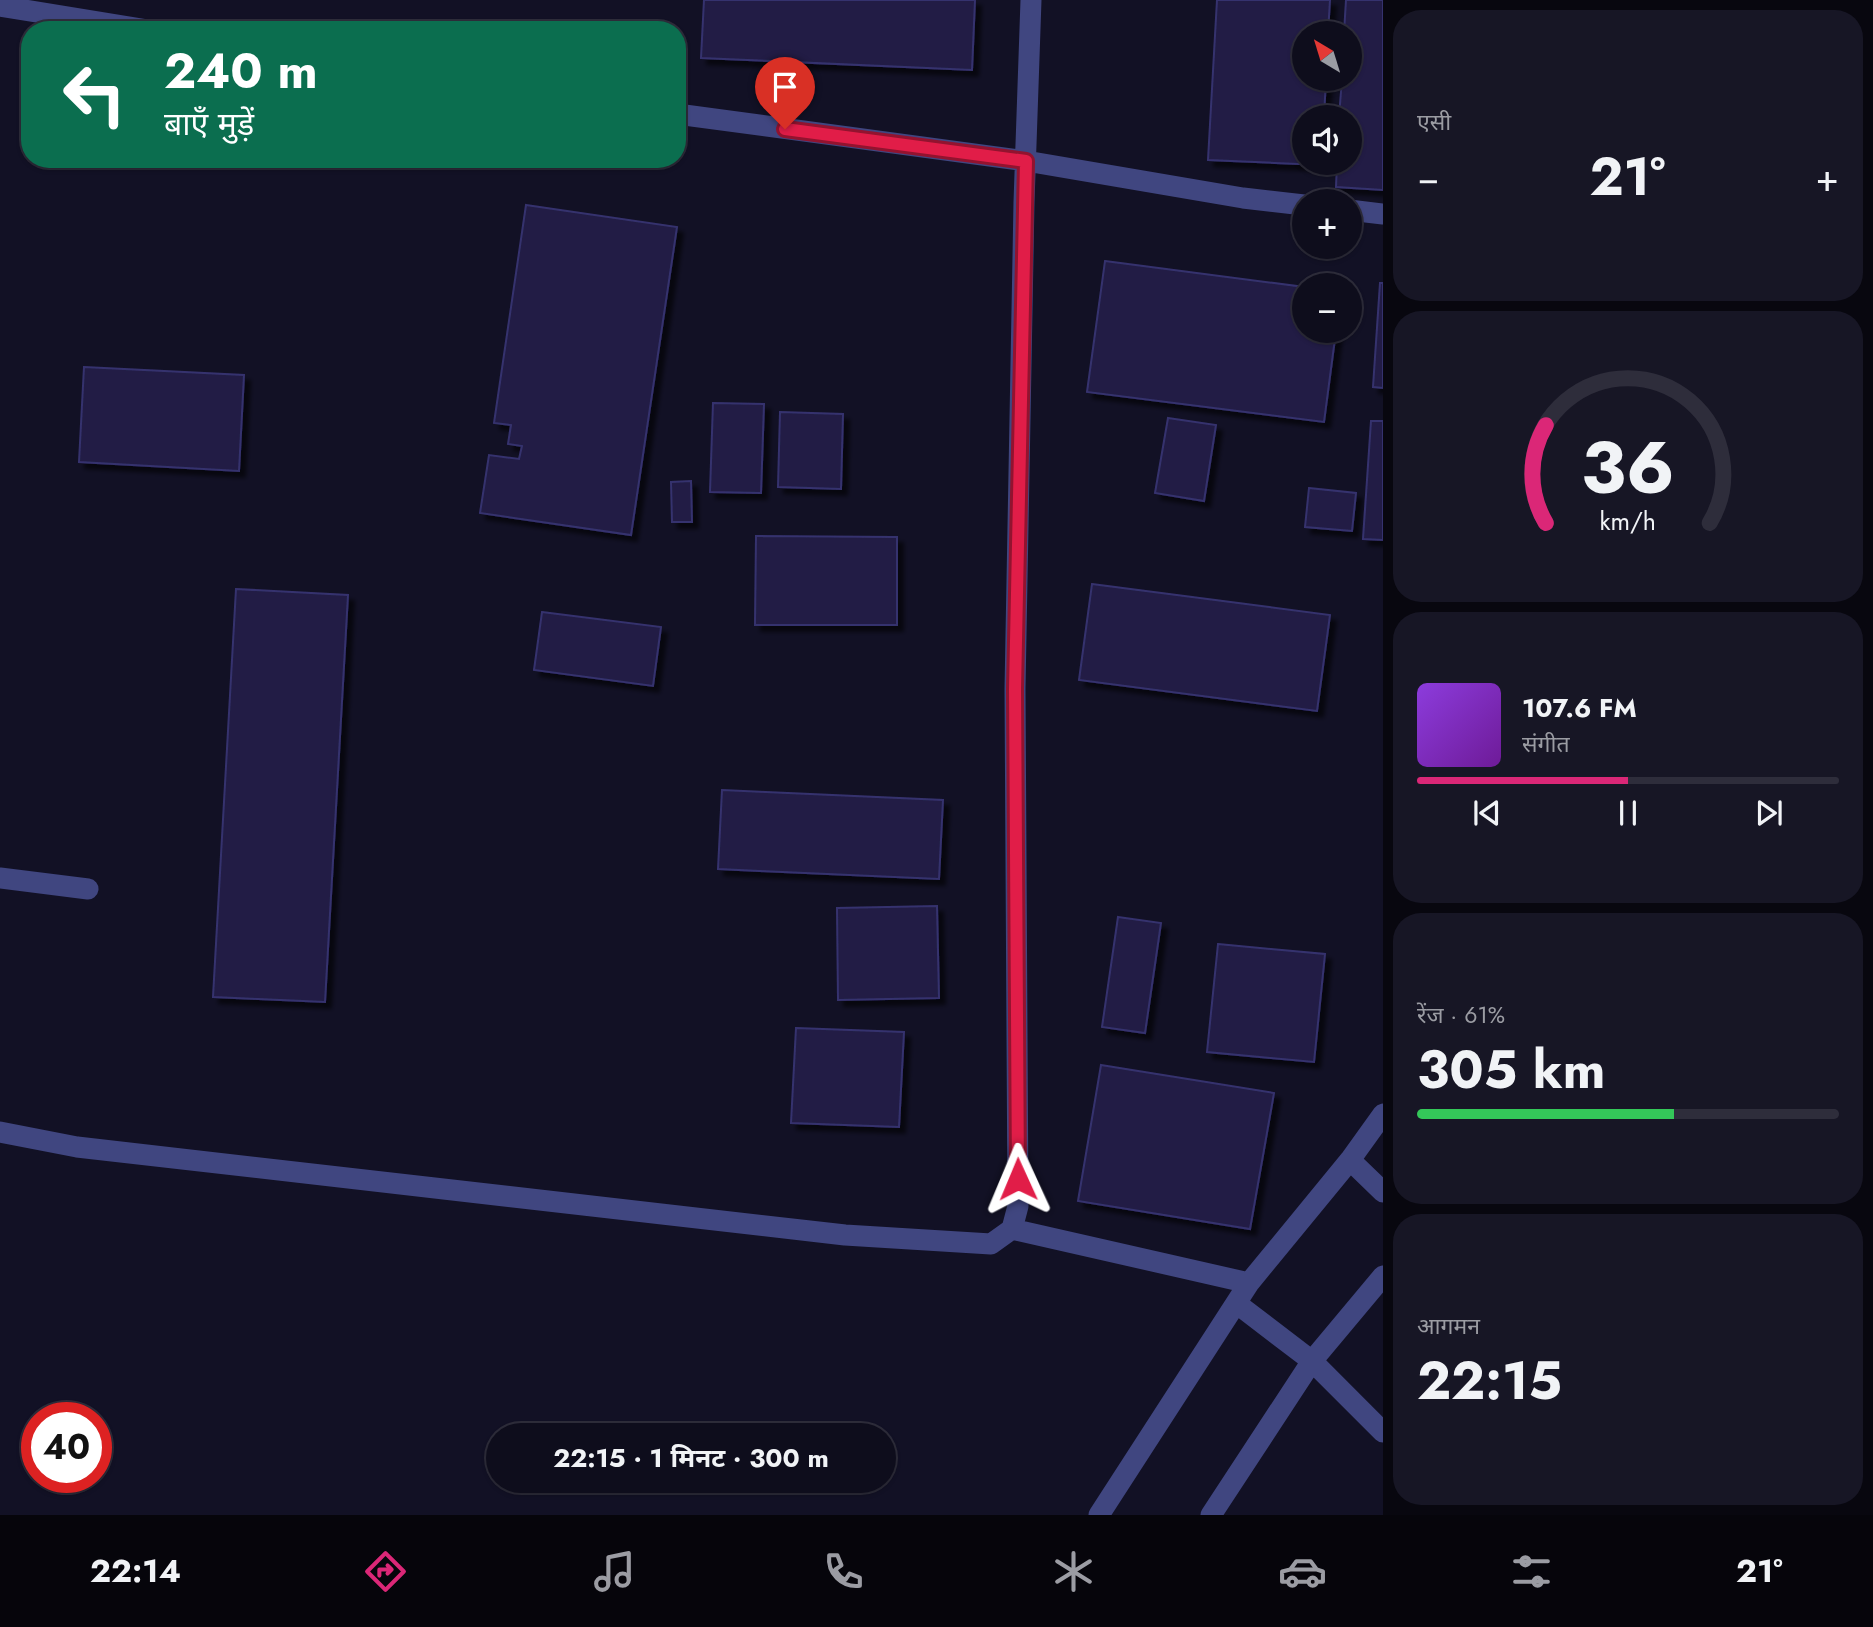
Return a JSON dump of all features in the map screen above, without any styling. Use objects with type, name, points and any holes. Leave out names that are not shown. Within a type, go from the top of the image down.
[{"type":"street","points":[[0,1132],[91,1149],[845,1235],[991,1244],[1012,1229],[1018,1206],[1015,689],[1031,0]]},
{"type":"street","points":[[0,6],[93,21]]},
{"type":"street","points":[[686,115],[1026,161],[1243,198],[1292,204]]},
{"type":"street","points":[[1362,212],[1383,214]]},
{"type":"street","points":[[0,878],[88,889]]},
{"type":"street","points":[[1099,1515],[1249,1283],[1350,1160],[1383,1114]]},
{"type":"street","points":[[1350,1160],[1383,1192]]},
{"type":"street","points":[[1012,1229],[1249,1283]]},
{"type":"street","points":[[1211,1515],[1312,1361],[1383,1276]]},
{"type":"street","points":[[1236,1303],[1312,1361],[1383,1432]]},
{"type":"building","points":[[704,0],[975,0],[972,70],[701,58]]},
{"type":"building","points":[[1217,0],[1330,0],[1329,21],[1292,21],[1292,91],[1325,91],[1325,105],[1292,105],[1292,164],[1208,160]]},
{"type":"building","points":[[1346,0],[1383,0],[1383,190],[1336,187],[1336,175],[1362,175],[1362,105],[1340,105],[1341,91],[1362,91],[1362,21],[1345,21]]},
{"type":"building","points":[[526,205],[677,227],[631,535],[480,513],[489,455],[519,459],[522,446],[508,444],[511,425],[494,423]]},
{"type":"building","points":[[1105,261],[1292,285],[1292,343],[1334,343],[1324,422],[1087,392]]},
{"type":"building","points":[[1380,283],[1383,283],[1383,388],[1373,387]]},
{"type":"building","points":[[84,367],[244,375],[239,471],[79,462]]},
{"type":"building","points":[[713,403],[764,404],[761,493],[710,492]]},
{"type":"building","points":[[780,412],[843,414],[841,489],[778,487]]},
{"type":"building","points":[[1168,418],[1216,425],[1204,501],[1155,493]]},
{"type":"building","points":[[1371,421],[1383,421],[1383,540],[1363,539]]},
{"type":"building","points":[[691,481],[692,522],[672,522],[671,482]]},
{"type":"building","points":[[1309,488],[1356,493],[1352,531],[1305,527]]},
{"type":"building","points":[[756,536],[897,537],[897,625],[755,625]]},
{"type":"building","points":[[1092,584],[1330,615],[1317,711],[1079,680]]},
{"type":"building","points":[[236,589],[348,595],[325,1002],[213,997]]},
{"type":"building","points":[[542,612],[661,627],[653,686],[534,670]]},
{"type":"building","points":[[722,790],[943,800],[939,879],[718,869]]},
{"type":"building","points":[[937,906],[939,998],[838,1000],[837,908]]},
{"type":"building","points":[[1118,917],[1161,923],[1145,1033],[1102,1027]]},
{"type":"building","points":[[1218,944],[1325,954],[1314,1062],[1207,1052]]},
{"type":"building","points":[[796,1028],[904,1032],[899,1127],[791,1123]]},
{"type":"building","points":[[1101,1065],[1274,1093],[1250,1229],[1078,1201]]},
{"type":"route","points":[[785,129],[1026,161],[1015,689],[1018,1179]]}]
